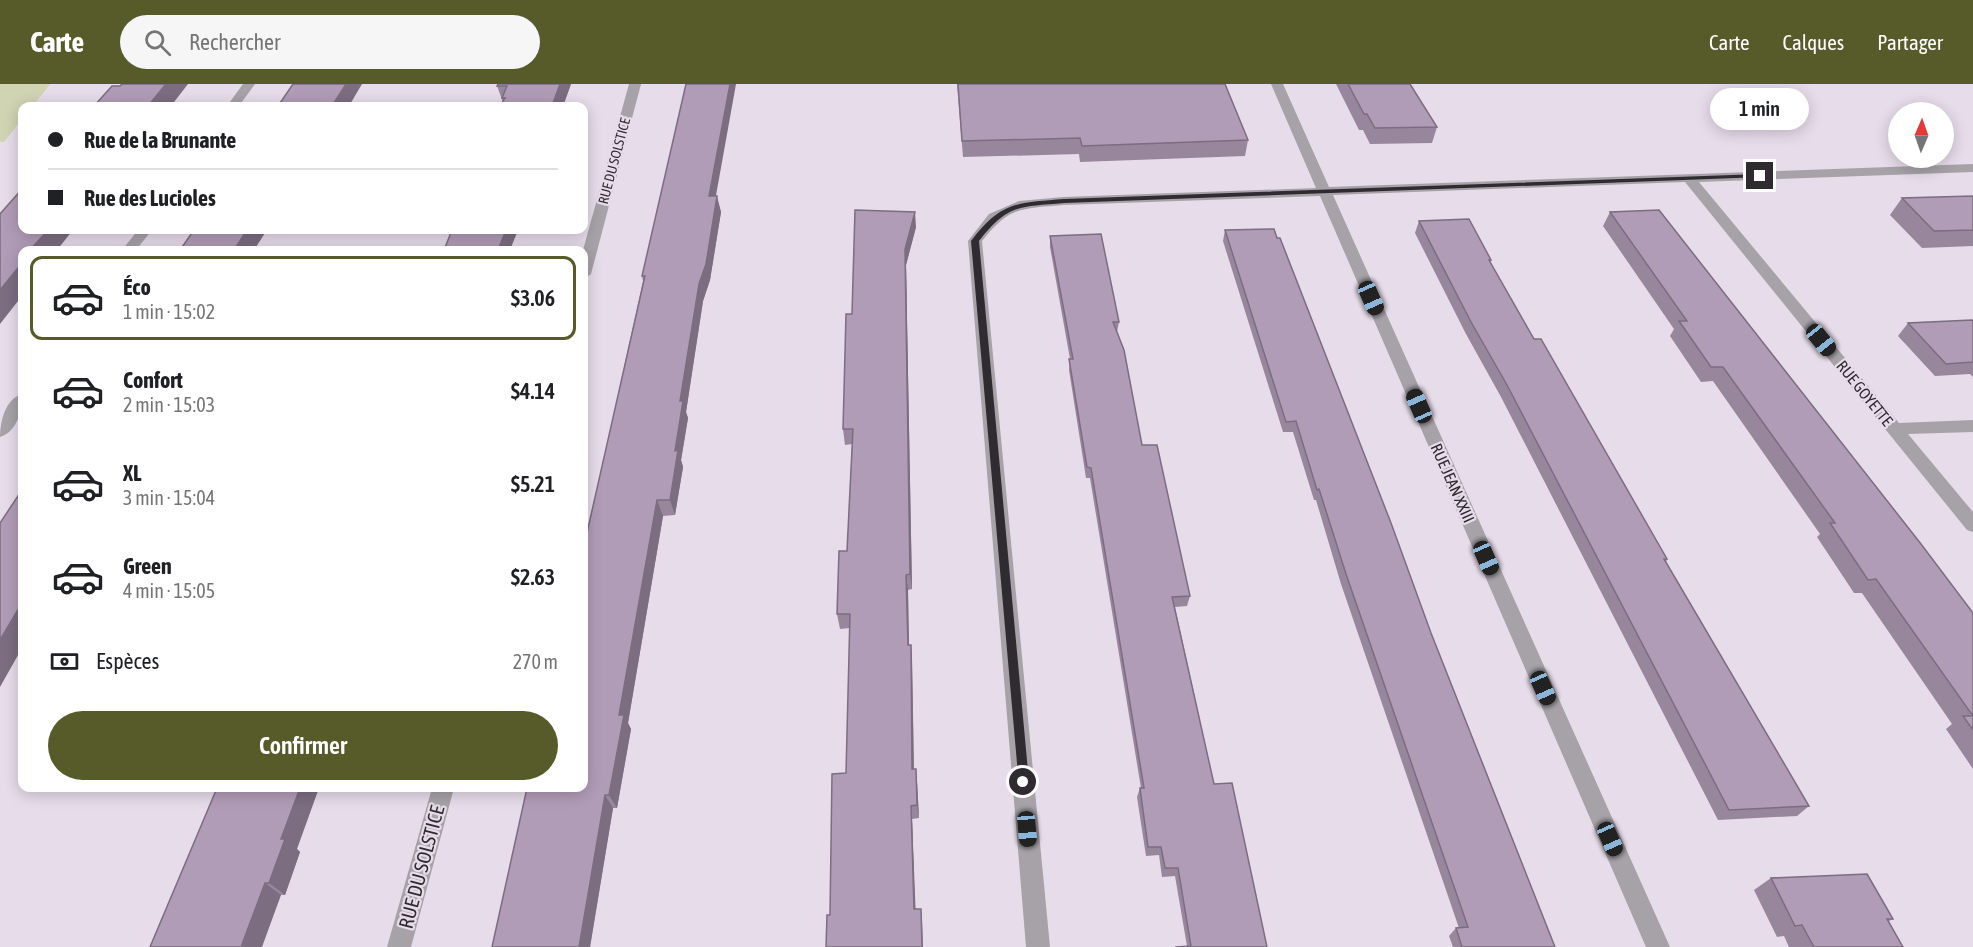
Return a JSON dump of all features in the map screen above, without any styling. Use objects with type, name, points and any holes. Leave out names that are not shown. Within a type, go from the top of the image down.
[{"type":"street","points":[[236,102],[249,84]]},
{"type":"street","name":"RUE DU SOLSTICE","points":[[588,259],[635,84]]},
{"type":"street","name":"RUE JEAN XXIII","points":[[1277,84],[1658,947]]},
{"type":"street","points":[[1038,947],[975,241],[994,217],[1019,205],[1323,190],[1973,168]]},
{"type":"street","name":"RUE GOYETTE","points":[[1689,179],[1973,525]]},
{"type":"street","points":[[0,431],[18,406]]},
{"type":"street","points":[[1894,429],[1973,426]]},
{"type":"street","name":"RUE DU SOLSTICE","points":[[399,947],[442,792]]},
{"type":"green space","points":[[0,84],[50,84],[36,102],[18,102],[18,124],[4,142],[0,142]]},
{"type":"building","points":[[122,84],[166,84],[151,102],[98,102],[112,86]]},
{"type":"building","points":[[293,84],[346,84],[335,102],[281,102]]},
{"type":"building","points":[[498,84],[560,84],[553,102],[502,102],[507,86],[497,86]]},
{"type":"building","points":[[686,84],[730,84],[709,196],[717,196],[706,264],[699,284],[680,401],[683,401],[670,500],[657,500],[619,715],[624,715],[609,795],[605,795],[579,947],[492,947],[526,792],[588,792],[588,528],[645,276],[642,276]]},
{"type":"building","points":[[958,84],[1225,84],[1248,140],[1082,146],[1080,138],[962,141]]},
{"type":"building","points":[[1348,84],[1410,84],[1437,127],[1375,128],[1367,114],[1364,114]]},
{"type":"building","points":[[18,194],[18,234],[44,234],[34,246],[18,246],[18,268],[0,290],[0,214]]},
{"type":"building","points":[[1973,196],[1973,230],[1934,231],[1902,198]]},
{"type":"building","points":[[855,210],[915,212],[905,249],[910,574],[906,575],[908,645],[911,645],[912,769],[916,769],[917,805],[911,806],[914,909],[921,909],[922,947],[826,947],[827,915],[830,915],[832,774],[846,773],[850,614],[837,614],[839,551],[847,551],[853,429],[843,429],[846,314],[852,314]]},
{"type":"building","points":[[1659,210],[1973,613],[1973,716],[1876,579],[1868,580],[1830,523],[1835,523],[1723,367],[1711,367],[1679,321],[1687,321],[1610,212]]},
{"type":"building","points":[[1469,219],[1491,260],[1489,260],[1534,339],[1541,339],[1667,559],[1664,559],[1809,806],[1729,810],[1419,221]]},
{"type":"building","points":[[1274,229],[1277,238],[1280,238],[1391,523],[1431,633],[1555,947],[1462,947],[1456,928],[1468,927],[1346,574],[1319,489],[1317,490],[1296,421],[1286,422],[1225,230]]},
{"type":"building","points":[[191,234],[244,234],[237,246],[183,246]]},
{"type":"building","points":[[450,234],[504,234],[500,246],[446,246]]},
{"type":"building","points":[[1101,234],[1119,322],[1113,322],[1124,350],[1142,445],[1157,445],[1190,596],[1172,597],[1214,784],[1232,783],[1267,947],[1175,947],[1191,946],[1178,868],[1165,868],[1161,847],[1148,847],[1140,788],[1144,788],[1091,468],[1087,467],[1069,359],[1073,359],[1050,236]]},
{"type":"building","points":[[1972,320],[1973,362],[1946,364],[1908,323]]},
{"type":"building","points":[[18,496],[18,610],[0,640],[0,523]]},
{"type":"building","points":[[1963,716],[1973,716],[1973,730]]},
{"type":"building","points":[[215,792],[299,792],[281,839],[285,839],[269,883],[265,883],[241,947],[150,947]]},
{"type":"building","points":[[1867,874],[1893,919],[1887,919],[1903,947],[1814,947],[1802,925],[1795,926],[1771,878]]},
{"type":"route","points":[[1023,782],[975,241],[994,217],[1019,205],[1064,201],[1760,176]]}]
